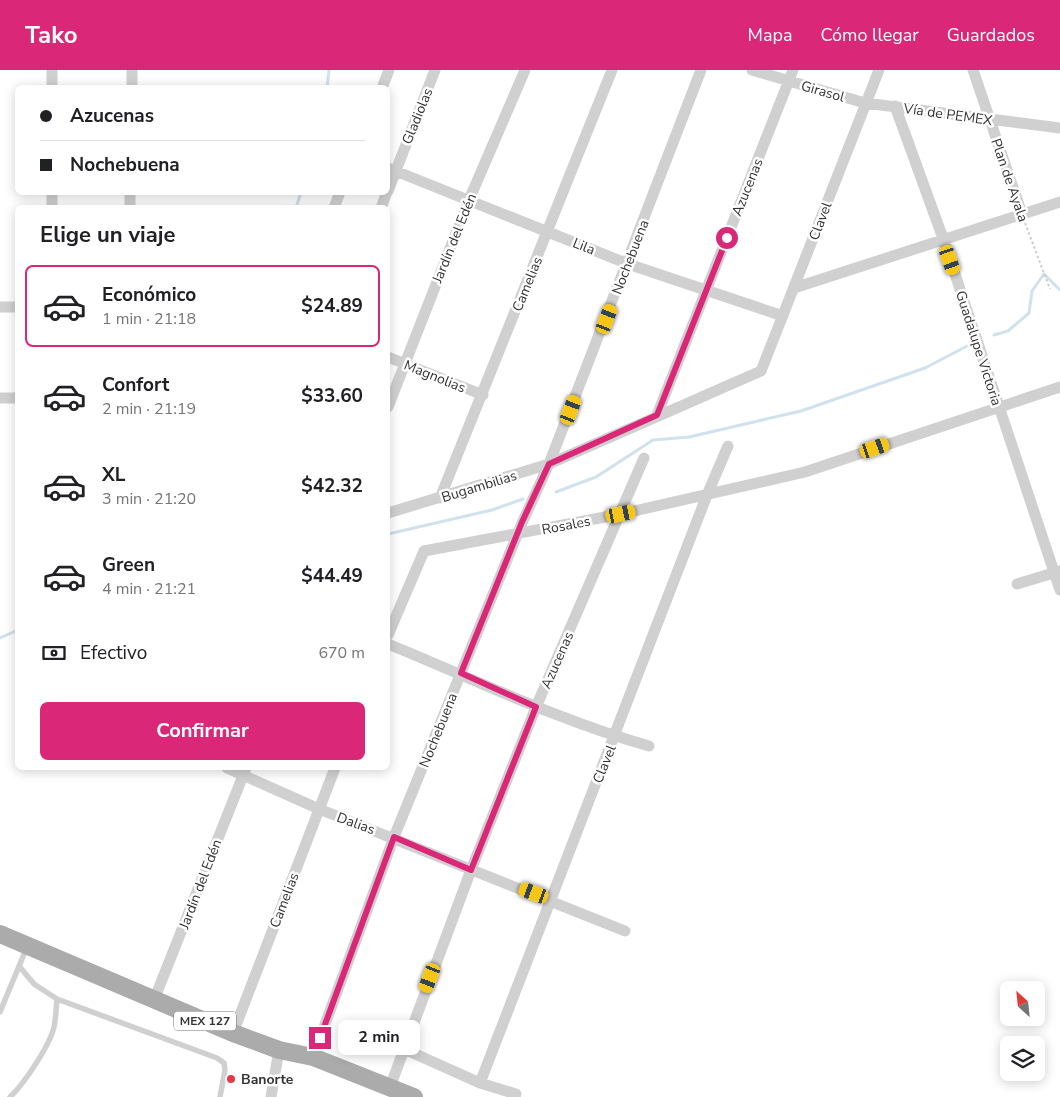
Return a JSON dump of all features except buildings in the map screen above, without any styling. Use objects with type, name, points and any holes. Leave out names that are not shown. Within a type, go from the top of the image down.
[{"type":"main road","name":"MEX 127","points":[[0,934],[234,1033],[279,1050],[313,1057],[414,1097]]},
{"type":"street","points":[[52,70],[52,85]]},
{"type":"street","points":[[132,70],[132,85]]},
{"type":"street","points":[[383,85],[389,70]]},
{"type":"street","name":"Gladiolas","points":[[391,169],[435,70]]},
{"type":"street","name":"Jardín del Edén","points":[[390,402],[469,200],[525,70]]},
{"type":"street","name":"Camelias","points":[[440,498],[612,70]]},
{"type":"street","name":"Nochebuena","points":[[313,1057],[394,837],[517,534],[549,464],[628,264],[701,70]]},
{"type":"street","name":"Girasol","points":[[752,70],[865,103],[895,106]]},
{"type":"street","name":"Azucenas","points":[[657,415],[794,70]]},
{"type":"street","name":"Clavel","points":[[761,371],[879,70]]},
{"type":"street","name":"Plan de Ayala","points":[[973,70],[1022,214]]},
{"type":"street","name":"Vía de PEMEX","points":[[895,106],[1060,128]]},
{"type":"street","name":"Guadalupe Victoria","points":[[895,106],[944,241],[998,406],[1057,572],[1060,590]]},
{"type":"street","name":"Lila","points":[[391,169],[628,264],[783,316]]},
{"type":"street","points":[[794,288],[1060,202]]},
{"type":"street","points":[[0,307],[15,307]]},
{"type":"street","name":"Magnolias","points":[[390,358],[483,395]]},
{"type":"street","name":"Bugambilias","points":[[390,512],[549,464],[761,371]]},
{"type":"street","name":"Rosales","points":[[390,630],[424,551],[621,514],[805,472],[998,406],[1060,387]]},
{"type":"street","points":[[0,398],[15,398]]},
{"type":"street","name":"Clavel","points":[[480,1083],[549,899],[615,737],[707,495],[728,446]]},
{"type":"street","name":"Azucenas","points":[[390,1087],[471,870],[536,707],[644,458]]},
{"type":"street","points":[[1017,584],[1057,572]]},
{"type":"street","points":[[390,645],[461,673],[536,707],[615,737],[649,746]]},
{"type":"street","name":"Camelias","points":[[234,1033],[334,770]]},
{"type":"street","name":"Jardín del Edén","points":[[154,1000],[244,772]]},
{"type":"street","name":"Dalias","points":[[244,772],[319,809],[394,837],[471,870],[549,899],[625,931]]},
{"type":"street","points":[[404,1049],[480,1083],[516,1094]]},
{"type":"street","points":[[271,1097],[279,1050]]},
{"type":"lane","points":[[0,1012],[28,946]]},
{"type":"lane","points":[[19,966],[34,984],[57,999],[217,1058],[224,1063],[225,1070],[220,1097]]},
{"type":"lane","points":[[10,1097],[42,1053],[50,1038],[54,1026],[57,999]]},
{"type":"path","name":"Plan de Ayala","points":[[1022,214],[1050,289]]},
{"type":"waterway","points":[[327,85],[329,70]]},
{"type":"waterway","points":[[297,205],[300,195]]},
{"type":"waterway","points":[[994,335],[1008,331],[1029,313],[1032,291],[1044,274],[1060,290]]},
{"type":"waterway","points":[[556,492],[596,477],[653,440],[689,437],[801,411],[925,368],[971,344]]},
{"type":"waterway","points":[[390,534],[492,510],[523,499]]},
{"type":"waterway","points":[[0,638],[15,631]]},
{"type":"place","name":"Banorte","points":[[231,1079]]},
{"type":"route","points":[[320,1038],[394,837],[471,870],[536,707],[461,673],[522,522],[549,464],[582,451],[657,415],[727,238]]}]
